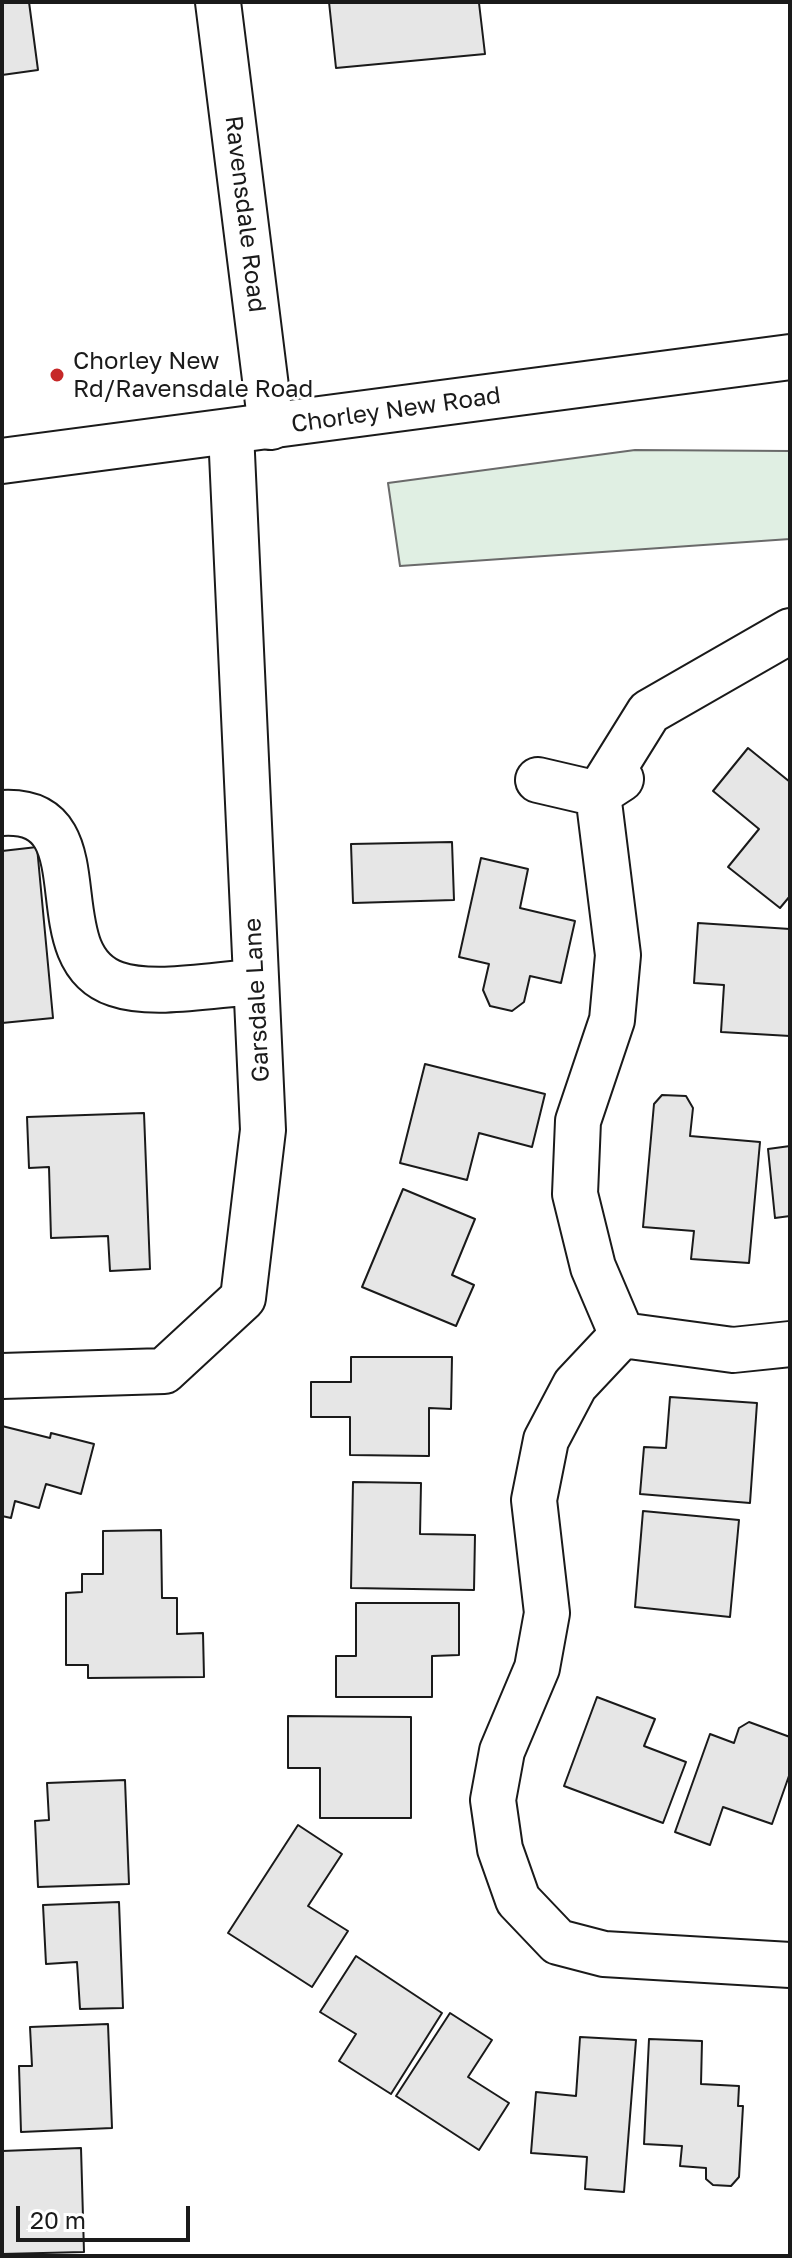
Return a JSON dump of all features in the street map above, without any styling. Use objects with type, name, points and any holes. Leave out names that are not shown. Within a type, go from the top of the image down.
[{"type":"main road","name":"Ravensdale Road","points":[[218,2],[251,430]]},
{"type":"main road","name":"Chorley New Road","points":[[2,461],[790,357]]},
{"type":"main road","name":"Garsdale Lane","points":[[2,1376],[164,1371],[243,1298],[263,1130],[256,982],[251,430]]},
{"type":"main road","points":[[622,1335],[593,1267],[575,1194],[578,1121],[612,1020],[618,955],[598,794],[649,712],[790,631]]},
{"type":"main road","points":[[538,780],[598,794],[643,764]]},
{"type":"main road","points":[[2,813],[22,812],[35,816],[45,822],[57,841],[63,854],[74,937],[98,976],[128,987],[149,988],[256,982]]},
{"type":"main road","points":[[622,1335],[733,1350],[790,1344]]},
{"type":"main road","points":[[622,1335],[575,1385],[546,1440],[534,1500],[547,1613],[537,1668],[502,1751],[493,1800],[500,1849],[518,1900],[558,1942],[604,1954],[790,1965]]},
{"type":"green space","points":[[635,450],[790,451],[790,539],[400,566],[388,483]]},
{"type":"building","points":[[2,2],[29,2],[38,70],[2,75]]},
{"type":"building","points":[[329,2],[487,2],[479,3],[485,54],[336,68]]},
{"type":"building","points":[[748,748],[790,782],[790,896],[780,908],[728,867],[759,829],[713,791]]},
{"type":"building","points":[[452,842],[454,900],[353,903],[351,844]]},
{"type":"building","points":[[37,847],[53,1018],[2,1023],[2,851]]},
{"type":"building","points":[[481,858],[528,869],[520,908],[575,921],[561,983],[530,976],[524,1002],[512,1011],[490,1006],[483,990],[489,964],[459,957]]},
{"type":"building","points":[[698,923],[790,929],[790,1036],[721,1032],[724,985],[694,983]]},
{"type":"building","points":[[425,1064],[545,1094],[532,1147],[479,1133],[467,1180],[400,1163]]},
{"type":"building","points":[[662,1095],[686,1096],[693,1108],[690,1136],[760,1142],[749,1263],[691,1259],[694,1231],[643,1227],[654,1104]]},
{"type":"building","points":[[144,1113],[150,1269],[110,1271],[108,1236],[51,1238],[49,1167],[29,1168],[27,1117]]},
{"type":"building","points":[[790,1146],[790,1216],[775,1218],[768,1149]]},
{"type":"building","points":[[403,1189],[475,1219],[452,1275],[474,1285],[456,1326],[362,1287]]},
{"type":"building","points":[[351,1357],[452,1357],[451,1409],[429,1408],[429,1456],[350,1455],[350,1417],[311,1417],[311,1382],[351,1382]]},
{"type":"building","points":[[670,1397],[757,1403],[750,1503],[640,1494],[644,1447],[666,1448]]},
{"type":"building","points":[[2,1426],[50,1438],[51,1433],[94,1444],[81,1494],[46,1484],[39,1508],[15,1501],[11,1518],[2,1516]]},
{"type":"building","points":[[353,1482],[421,1483],[420,1534],[475,1535],[474,1590],[351,1588]]},
{"type":"building","points":[[643,1511],[739,1520],[730,1617],[635,1607]]},
{"type":"building","points":[[161,1530],[162,1598],[177,1598],[177,1634],[203,1633],[204,1677],[88,1678],[88,1665],[66,1665],[66,1593],[82,1592],[82,1574],[103,1574],[103,1531]]},
{"type":"building","points":[[356,1603],[459,1603],[459,1655],[432,1656],[432,1697],[336,1697],[336,1656],[356,1656]]},
{"type":"building","points":[[597,1697],[655,1719],[644,1746],[686,1762],[663,1823],[564,1786]]},
{"type":"building","points":[[288,1716],[411,1717],[411,1818],[320,1818],[320,1768],[288,1768]]},
{"type":"building","points":[[749,1722],[790,1737],[790,1773],[772,1824],[723,1807],[710,1845],[675,1832],[710,1734],[734,1743],[739,1728]]},
{"type":"building","points":[[125,1780],[129,1884],[38,1887],[35,1821],[49,1820],[47,1783]]},
{"type":"building","points":[[298,1825],[342,1854],[308,1906],[348,1931],[312,1987],[228,1933]]},
{"type":"building","points":[[119,1902],[123,2008],[80,2009],[77,1962],[46,1964],[43,1905]]},
{"type":"building","points":[[356,1956],[442,2013],[391,2094],[339,2061],[356,2034],[320,2012]]},
{"type":"building","points":[[450,2013],[492,2040],[468,2077],[509,2103],[479,2150],[396,2096]]},
{"type":"building","points":[[108,2024],[112,2128],[21,2132],[19,2066],[32,2066],[30,2027]]},
{"type":"building","points":[[580,2037],[636,2040],[624,2192],[585,2189],[587,2157],[531,2153],[536,2092],[576,2096]]},
{"type":"building","points":[[649,2039],[702,2041],[701,2084],[739,2086],[738,2106],[743,2106],[739,2177],[731,2186],[713,2185],[706,2179],[706,2168],[680,2166],[682,2146],[644,2144]]},
{"type":"building","points":[[81,2148],[84,2252],[2,2254],[2,2151]]},
{"type":"place","name":"Chorley New Rd/Ravensdale Road","points":[[57,375]]}]
